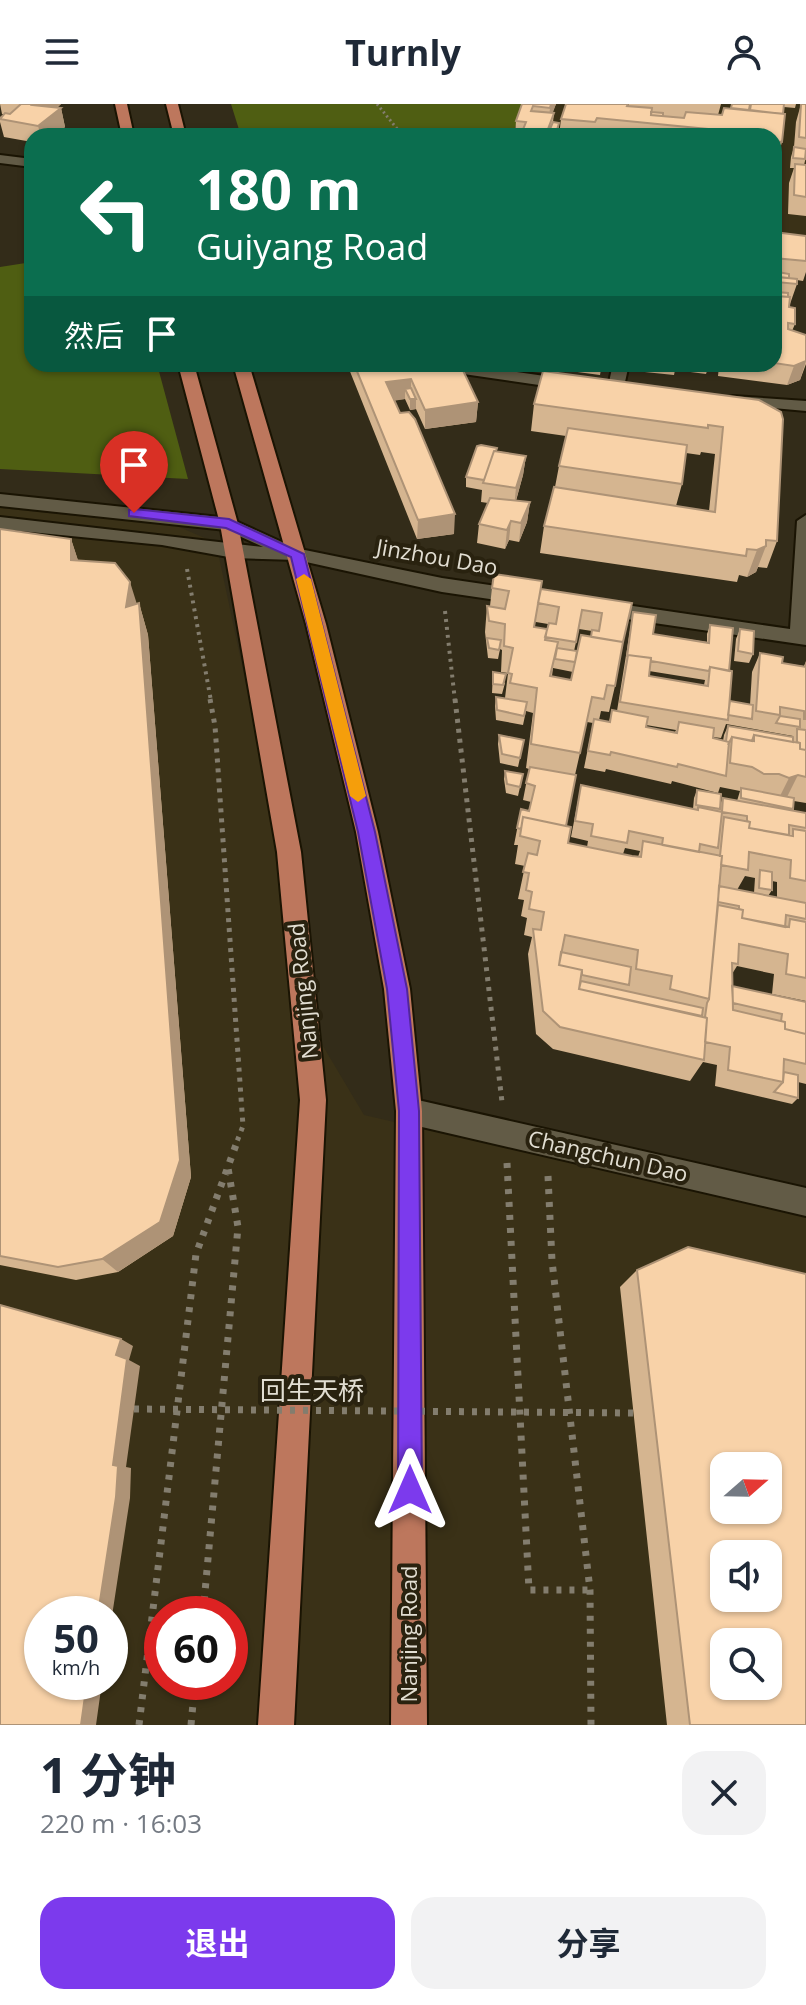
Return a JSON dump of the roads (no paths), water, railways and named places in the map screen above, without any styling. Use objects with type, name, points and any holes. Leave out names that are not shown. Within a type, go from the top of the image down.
[{"type":"main road","points":[[121,104],[126,128]]},
{"type":"main road","points":[[172,104],[178,128]]},
{"type":"main road","name":"Nanjing Road","points":[[188,372],[229,524],[289,852],[313,1100],[276,1725]]},
{"type":"main road","name":"Nanjing Road","points":[[243,372],[297,554],[367,832],[397,989],[409,1111],[409,1725]]},
{"type":"street","points":[[0,159],[24,162]]},
{"type":"street","points":[[484,372],[607,390],[617,372]]},
{"type":"street","points":[[711,399],[806,406]]},
{"type":"street","points":[[0,500],[229,524],[297,554]]},
{"type":"street","points":[[582,605],[802,638],[806,521]]},
{"type":"street","points":[[0,523],[183,543],[234,552],[297,554]]},
{"type":"street","name":"Jinzhou Dao","points":[[297,554],[442,585],[535,599]]},
{"type":"street","name":"Changchun Dao","points":[[409,1111],[806,1202]]}]
